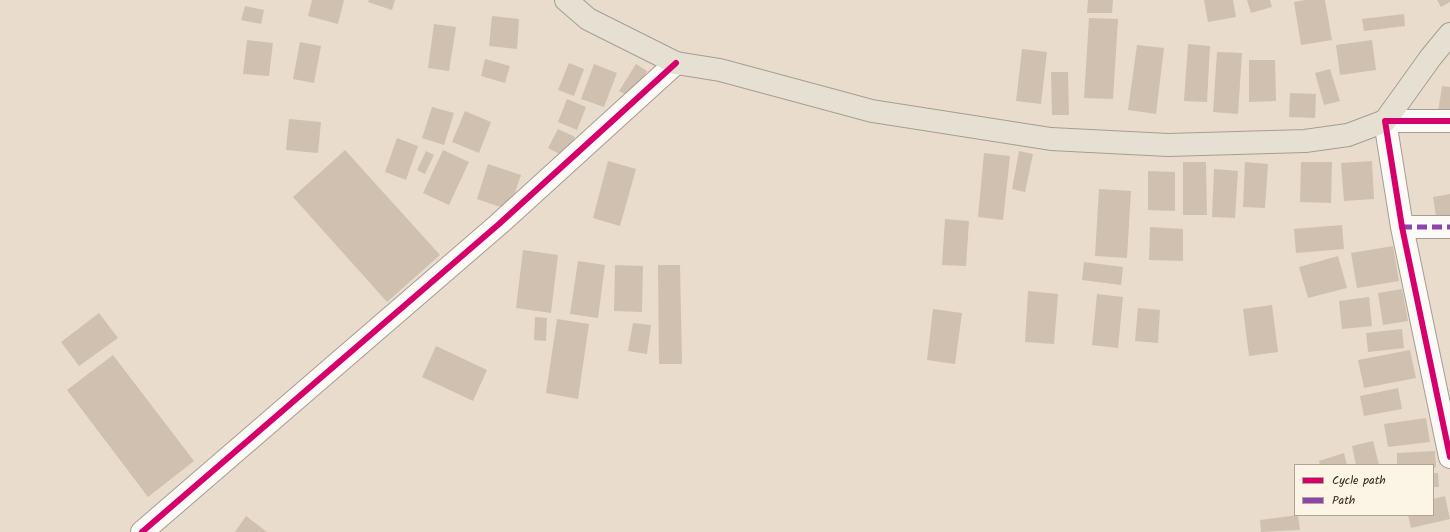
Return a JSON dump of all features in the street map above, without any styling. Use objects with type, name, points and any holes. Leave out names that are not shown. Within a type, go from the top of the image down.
[{"type":"main road","points":[[566,0],[588,19],[676,63],[720,70],[872,111],[1051,139],[1168,145],[1305,141],[1348,135],[1385,121],[1431,57],[1450,34]]},
{"type":"street","points":[[142,532],[493,229],[676,63]]},
{"type":"street","points":[[1450,121],[1385,121],[1402,227],[1450,457]]},
{"type":"street","points":[[1402,227],[1450,227]]},
{"type":"building","points":[[312,0],[344,0],[338,24],[308,16]]},
{"type":"building","points":[[369,0],[395,0],[392,10],[368,2]]},
{"type":"building","points":[[1088,0],[1113,0],[1112,13],[1087,13]]},
{"type":"building","points":[[1204,0],[1233,0],[1236,17],[1208,22]]},
{"type":"building","points":[[1247,0],[1270,0],[1272,7],[1251,13]]},
{"type":"building","points":[[1305,0],[1325,0],[1332,40],[1301,45],[1294,2]]},
{"type":"building","points":[[1437,0],[1450,0],[1450,2],[1441,7]]},
{"type":"building","points":[[245,6],[264,10],[261,24],[241,20]]},
{"type":"building","points":[[1404,14],[1405,26],[1364,31],[1362,19]]},
{"type":"building","points":[[492,16],[519,19],[517,49],[489,46]]},
{"type":"building","points":[[1089,18],[1118,19],[1113,99],[1084,98]]},
{"type":"building","points":[[434,24],[456,27],[449,71],[428,68]]},
{"type":"building","points":[[247,40],[273,43],[269,76],[243,74]]},
{"type":"building","points":[[1372,40],[1376,70],[1340,75],[1336,45]]},
{"type":"building","points":[[300,42],[321,46],[314,83],[293,79]]},
{"type":"building","points":[[1188,44],[1210,46],[1207,102],[1184,101]]},
{"type":"building","points":[[1137,45],[1164,48],[1156,114],[1128,110]]},
{"type":"building","points":[[1022,49],[1047,52],[1041,104],[1016,101]]},
{"type":"building","points":[[1217,52],[1242,53],[1238,114],[1213,112]]},
{"type":"building","points":[[485,59],[510,66],[505,83],[481,76]]},
{"type":"building","points":[[1249,60],[1275,60],[1276,101],[1249,102]]},
{"type":"building","points":[[569,63],[584,69],[574,96],[558,90]]},
{"type":"building","points":[[594,64],[617,73],[604,107],[581,99]]},
{"type":"building","points":[[636,64],[647,71],[631,98],[619,91]]},
{"type":"building","points":[[1330,69],[1340,101],[1324,105],[1315,73]]},
{"type":"building","points":[[1051,72],[1068,72],[1069,115],[1052,115]]},
{"type":"building","points":[[1442,86],[1450,87],[1450,114],[1438,112]]},
{"type":"building","points":[[1290,93],[1316,94],[1315,118],[1289,117]]},
{"type":"building","points":[[567,99],[586,107],[577,130],[558,122]]},
{"type":"building","points":[[432,107],[454,113],[444,145],[422,138]]},
{"type":"building","points":[[465,111],[491,122],[479,153],[452,142]]},
{"type":"building","points":[[289,119],[321,122],[318,153],[286,150]]},
{"type":"building","points":[[558,129],[575,137],[565,157],[548,148]]},
{"type":"building","points":[[397,138],[418,146],[406,180],[385,172]]},
{"type":"building","points":[[345,150],[440,255],[387,302],[293,197]]},
{"type":"building","points":[[443,150],[469,162],[449,205],[423,193]]},
{"type":"building","points":[[426,151],[434,155],[425,174],[417,170]]},
{"type":"building","points":[[1019,151],[1033,154],[1025,192],[1012,189]]},
{"type":"building","points":[[984,153],[1010,156],[1003,220],[978,217]]},
{"type":"building","points":[[608,161],[636,169],[620,226],[593,218]]},
{"type":"building","points":[[1372,161],[1374,199],[1344,201],[1341,163]]},
{"type":"building","points":[[1183,162],[1206,162],[1207,215],[1183,215]]},
{"type":"building","points":[[1245,162],[1268,164],[1265,208],[1243,207]]},
{"type":"building","points":[[1301,162],[1332,162],[1331,203],[1300,202]]},
{"type":"building","points":[[488,164],[521,175],[509,210],[477,199]]},
{"type":"building","points":[[1214,169],[1238,171],[1235,218],[1212,217]]},
{"type":"building","points":[[1148,171],[1175,172],[1175,211],[1148,210]]},
{"type":"building","points":[[1099,189],[1131,191],[1127,258],[1095,256]]},
{"type":"building","points":[[1450,194],[1450,222],[1437,224],[1433,197]]},
{"type":"building","points":[[945,219],[969,221],[966,266],[942,265]]},
{"type":"building","points":[[1342,225],[1344,249],[1296,253],[1294,229]]},
{"type":"building","points":[[1150,227],[1183,229],[1183,261],[1149,260]]},
{"type":"building","points":[[1393,246],[1399,281],[1357,288],[1351,253]]},
{"type":"building","points":[[523,250],[558,255],[551,313],[516,308]]},
{"type":"building","points":[[1338,256],[1347,288],[1308,298],[1299,267]]},
{"type":"building","points":[[578,261],[605,265],[598,318],[570,314]]},
{"type":"building","points":[[1084,262],[1123,267],[1121,285],[1082,280]]},
{"type":"building","points":[[615,265],[643,266],[642,312],[614,311]]},
{"type":"building","points":[[658,265],[680,265],[682,364],[659,364]]},
{"type":"building","points":[[1402,289],[1408,321],[1383,325],[1378,293]]},
{"type":"building","points":[[1028,291],[1058,294],[1054,344],[1025,342]]},
{"type":"building","points":[[1097,294],[1123,297],[1118,348],[1092,345]]},
{"type":"building","points":[[1369,297],[1372,326],[1342,329],[1339,301]]},
{"type":"building","points":[[1272,305],[1278,352],[1249,356],[1243,309]]},
{"type":"building","points":[[1138,308],[1160,310],[1158,343],[1135,341]]},
{"type":"building","points":[[933,309],[962,313],[955,364],[927,360]]},
{"type":"building","points":[[99,313],[118,338],[79,366],[61,342]]},
{"type":"building","points":[[535,317],[547,318],[546,341],[534,340]]},
{"type":"building","points":[[557,319],[589,324],[578,399],[546,393]]},
{"type":"building","points":[[633,323],[651,325],[647,354],[628,351]]},
{"type":"building","points":[[1402,329],[1404,348],[1368,352],[1366,333]]},
{"type":"building","points":[[436,346],[487,370],[473,401],[422,377]]},
{"type":"building","points":[[1410,350],[1416,378],[1364,388],[1358,360]]},
{"type":"building","points":[[113,355],[194,461],[148,497],[67,390]]},
{"type":"building","points":[[1398,388],[1402,409],[1364,416],[1360,396]]},
{"type":"building","points":[[1426,418],[1430,442],[1388,447],[1384,424]]},
{"type":"building","points":[[1373,441],[1379,464],[1356,464],[1352,446]]},
{"type":"building","points":[[1435,451],[1436,467],[1434,468],[1434,464],[1397,464],[1397,453]]},
{"type":"building","points":[[1344,453],[1347,464],[1320,464],[1319,461]]},
{"type":"building","points":[[1434,473],[1438,473],[1439,487],[1434,487]]},
{"type":"building","points":[[1445,496],[1450,519],[1411,528],[1408,516],[1434,516],[1434,499]]},
{"type":"building","points":[[246,516],[267,532],[235,532]]},
{"type":"building","points":[[1298,516],[1300,530],[1261,532],[1260,520]]},
{"type":"marked path","points":[[1402,227],[1450,227]]},
{"type":"cycle path","points":[[142,532],[499,224],[676,63]]},
{"type":"cycle path","points":[[1450,121],[1385,121],[1402,227],[1450,457]]}]
